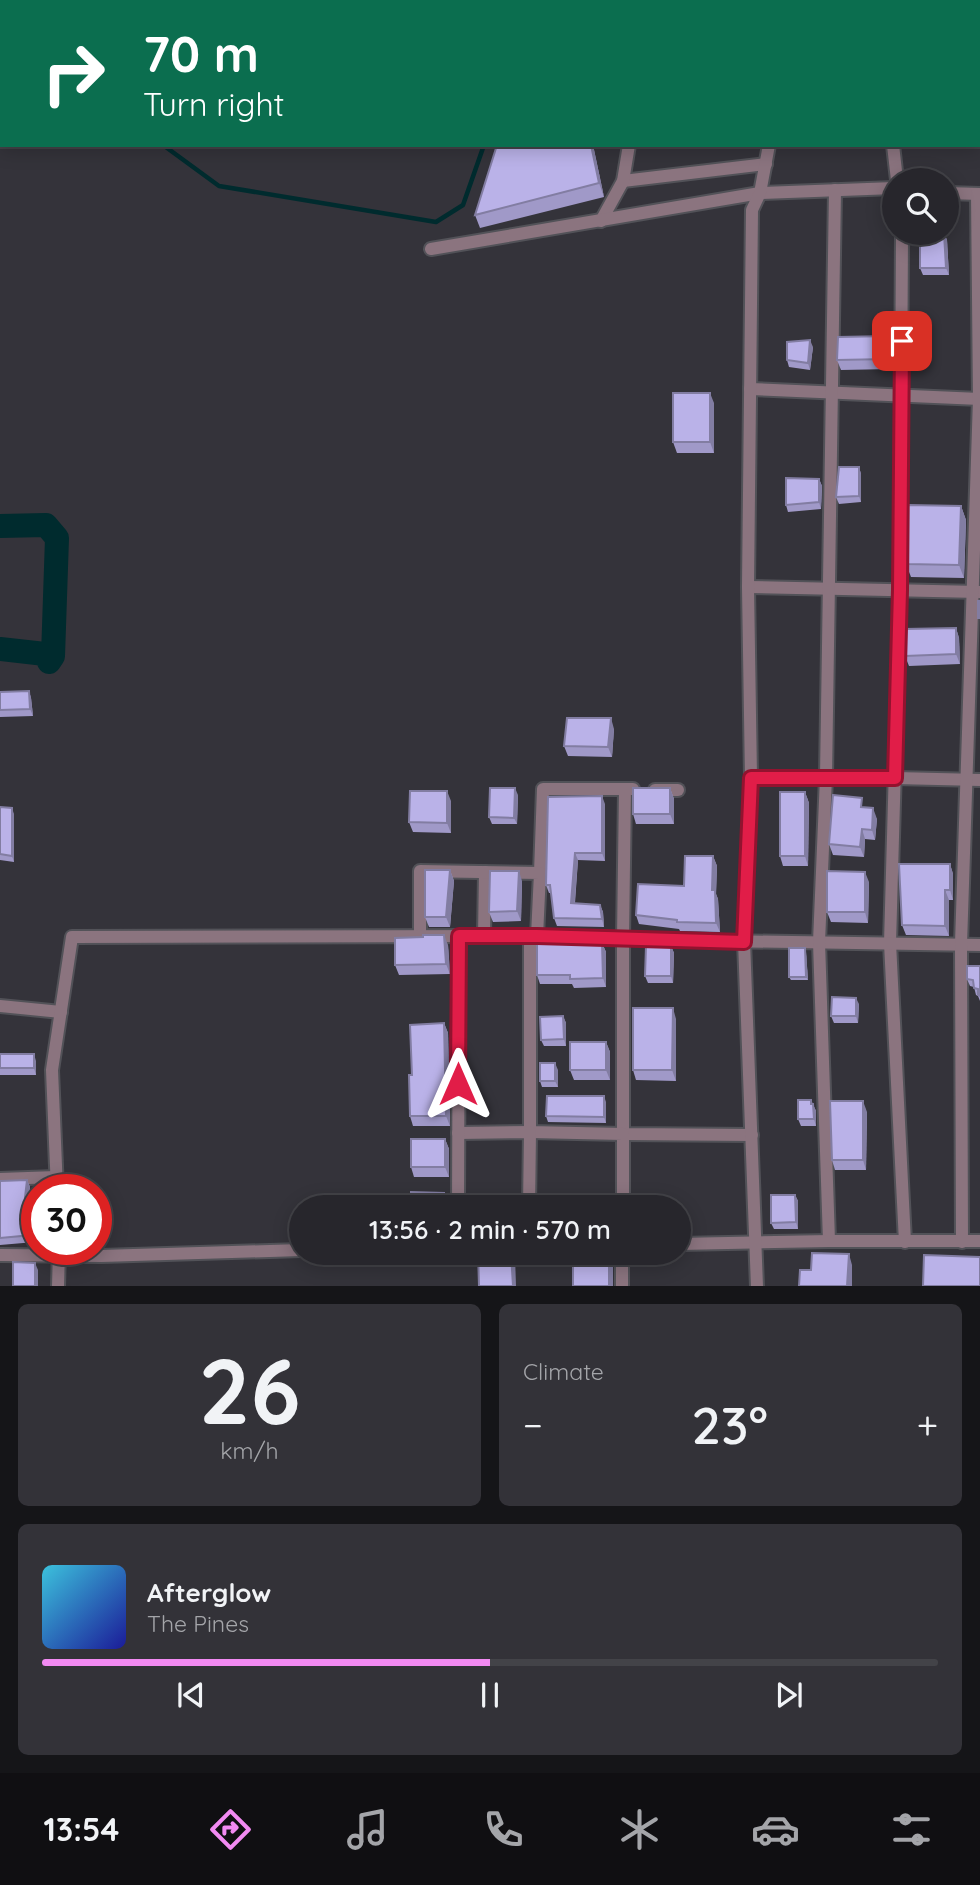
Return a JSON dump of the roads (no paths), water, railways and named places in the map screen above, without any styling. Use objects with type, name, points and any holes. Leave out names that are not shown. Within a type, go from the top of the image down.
[{"type":"street","points":[[601,220],[622,181],[629,147]]},
{"type":"street","points":[[757,1286],[744,942],[751,778],[748,587],[752,210],[760,193],[769,147]]},
{"type":"street","points":[[893,147],[896,168]]},
{"type":"street","points":[[622,181],[766,164]]},
{"type":"street","points":[[432,249],[760,193],[882,188]]},
{"type":"street","points":[[829,1241],[819,942],[826,777],[835,190]]},
{"type":"street","points":[[959,193],[979,194],[976,592],[965,781],[961,944],[962,1242]]},
{"type":"street","points":[[902,245],[900,590],[890,943],[905,1242]]},
{"type":"street","points":[[750,389],[979,399]]},
{"type":"street","points":[[748,587],[976,592]]},
{"type":"street","points":[[751,778],[980,780]]},
{"type":"street","points":[[529,1195],[533,936],[540,873],[543,789],[678,790]]},
{"type":"street","points":[[623,1195],[625,789]]},
{"type":"street","points":[[420,937],[421,871],[540,873]]},
{"type":"street","points":[[484,936],[485,872]]},
{"type":"street","points":[[458,1195],[459,936]]},
{"type":"street","points":[[57,1174],[52,1070],[72,937],[533,936],[744,942],[980,944]]},
{"type":"street","points":[[0,1006],[61,1012]]},
{"type":"street","points":[[458,1133],[752,1135]]},
{"type":"street","points":[[0,1179],[21,1181]]},
{"type":"street","points":[[691,1244],[980,1241]]},
{"type":"street","points":[[112,1256],[289,1250]]},
{"type":"street","points":[[0,1255],[21,1254]]},
{"type":"street","points":[[58,1286],[59,1265]]},
{"type":"street","points":[[622,1265],[622,1286]]},
{"type":"waterway","points":[[166,147],[219,186],[436,222],[463,205],[483,147]]},
{"type":"waterway","points":[[0,526],[46,525],[57,538],[53,656],[49,662],[45,654],[0,649]]}]
